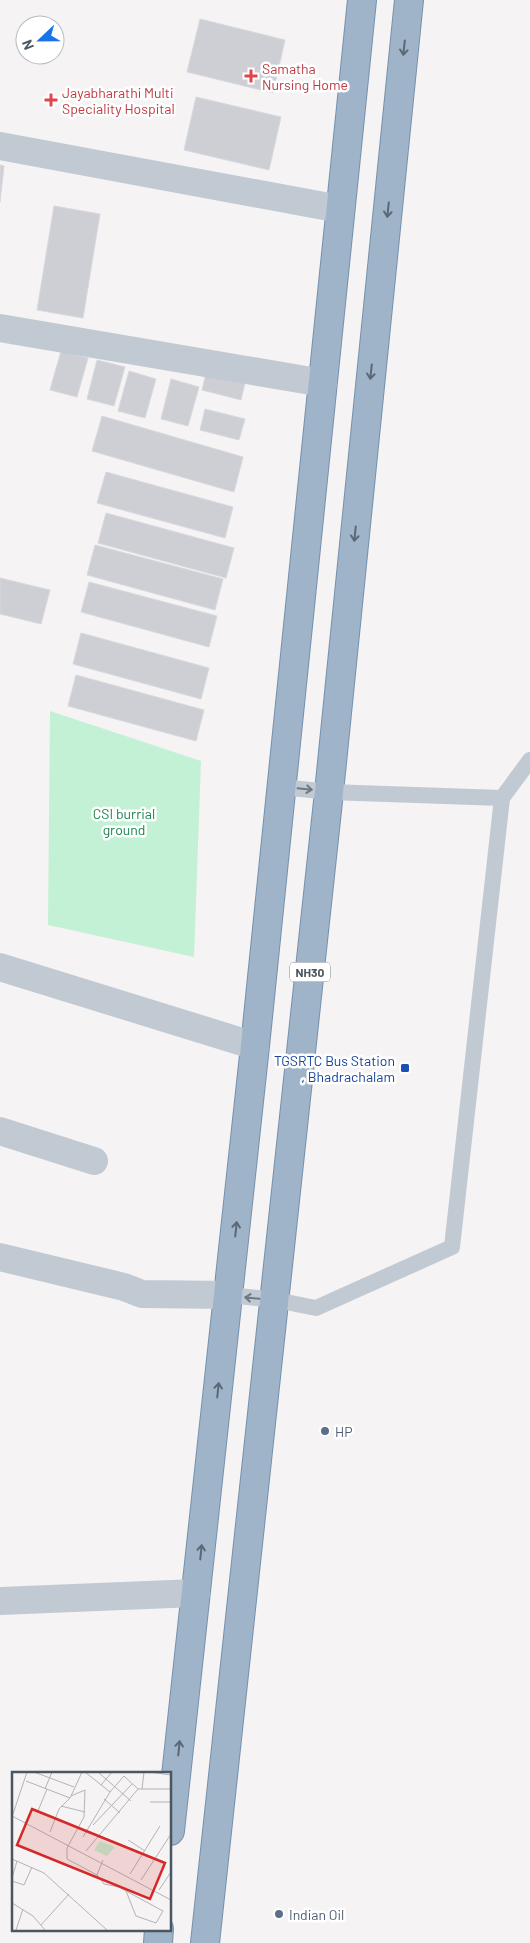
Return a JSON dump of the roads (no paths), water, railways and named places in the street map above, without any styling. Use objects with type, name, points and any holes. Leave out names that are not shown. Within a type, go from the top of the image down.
[{"type":"highway","points":[[171,1822],[229,1295],[362,0]]},
{"type":"highway","name":"NH30","points":[[205,1943],[276,1300],[409,0]]},
{"type":"highway","points":[[158,1943],[159,1930]]},
{"type":"street","points":[[0,146],[340,209]]},
{"type":"street","points":[[0,328],[323,384]]},
{"type":"street","points":[[0,967],[255,1046]]},
{"type":"street","points":[[0,1131],[94,1161]]},
{"type":"street","points":[[0,1257],[124,1287],[142,1294],[229,1295]]},
{"type":"street","points":[[0,1600],[196,1593]]},
{"type":"lane","points":[[229,1295],[276,1300],[316,1308],[452,1247],[502,798],[530,760]]},
{"type":"lane","points":[[282,787],[329,792],[502,798]]},
{"type":"place","name":"Samatha Nursing Home","points":[[251,76]]},
{"type":"place","name":"Jayabharathi Multi Speciality Hospital","points":[[51,100]]},
{"type":"place","name":"TGSRTC Bus Station , Bhadrachalam","points":[[405,1068]]},
{"type":"place","name":"HP","points":[[325,1431]]},
{"type":"place","name":"Indian Oil","points":[[279,1914]]},
{"type":"park label","name":"CSI burrial ground","points":[[124,822]]}]
